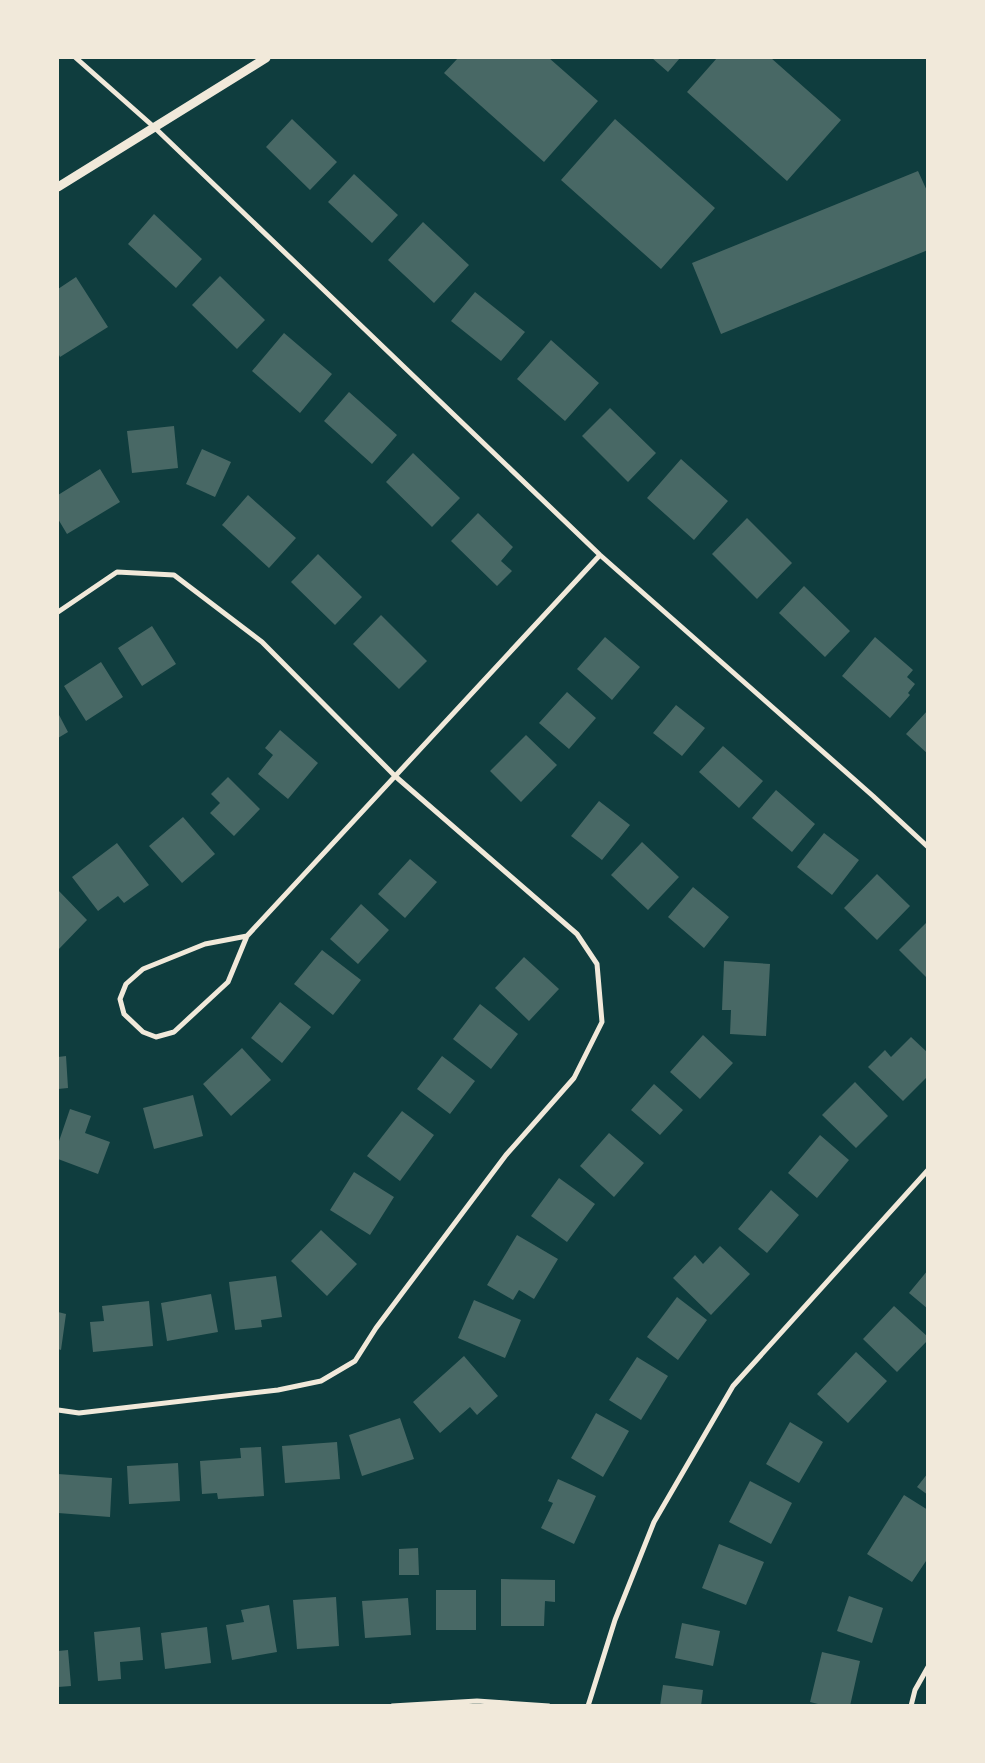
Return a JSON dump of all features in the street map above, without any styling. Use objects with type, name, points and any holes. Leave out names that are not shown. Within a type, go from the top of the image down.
[{"type":"street","points":[[76,58],[154,127],[600,555],[866,789],[928,848]]},
{"type":"street","points":[[58,187],[266,58]]},
{"type":"street","points":[[247,936],[205,944],[143,969],[126,984],[120,999],[124,1014],[143,1032],[156,1037],[174,1032],[228,982],[247,936],[600,555]]},
{"type":"street","points":[[58,612],[116,572],[174,575],[262,642],[396,776],[577,934],[596,964],[602,1022],[574,1078],[506,1155],[376,1328],[355,1361],[321,1381],[278,1390],[79,1412],[58,1410]]},
{"type":"street","points":[[588,1706],[615,1620],[654,1522],[733,1386],[928,1170]]},
{"type":"street","points":[[911,1706],[915,1690],[928,1667]]},
{"type":"street","points":[[392,1706],[477,1701],[549,1706]]},
{"type":"building","points":[[458,58],[549,58],[598,101],[544,162],[444,73]]},
{"type":"building","points":[[652,58],[680,58],[668,72]]},
{"type":"building","points":[[717,58],[771,58],[841,120],[787,181],[687,92]]},
{"type":"building","points":[[292,119],[337,162],[310,190],[266,147]]},
{"type":"building","points":[[615,119],[715,208],[661,269],[561,180]]},
{"type":"building","points":[[918,171],[928,193],[928,250],[721,334],[692,263]]},
{"type":"building","points":[[354,174],[398,215],[372,243],[328,202]]},
{"type":"building","points":[[154,214],[202,259],[176,288],[128,244]]},
{"type":"building","points":[[423,222],[469,265],[434,303],[388,260]]},
{"type":"building","points":[[220,276],[265,320],[237,349],[192,305]]},
{"type":"building","points":[[76,277],[108,327],[60,357],[58,353],[58,289]]},
{"type":"building","points":[[475,292],[525,332],[501,361],[451,321]]},
{"type":"building","points":[[284,333],[332,374],[300,413],[252,371]]},
{"type":"building","points":[[551,340],[599,383],[565,421],[517,379]]},
{"type":"building","points":[[349,392],[397,435],[372,464],[324,421]]},
{"type":"building","points":[[610,408],[656,453],[628,482],[582,436]]},
{"type":"building","points":[[174,426],[178,468],[132,473],[127,431]]},
{"type":"building","points":[[202,449],[231,462],[215,497],[186,484]]},
{"type":"building","points":[[413,453],[460,498],[432,527],[386,482]]},
{"type":"building","points":[[681,459],[728,501],[694,540],[647,498]]},
{"type":"building","points":[[100,469],[120,502],[67,534],[58,519],[58,495]]},
{"type":"building","points":[[248,495],[296,538],[269,568],[222,525]]},
{"type":"building","points":[[478,513],[513,547],[501,561],[512,571],[497,586],[451,541]]},
{"type":"building","points":[[747,518],[792,563],[757,599],[712,554]]},
{"type":"building","points":[[318,554],[362,597],[335,625],[291,582]]},
{"type":"building","points":[[804,586],[850,631],[825,657],[779,613]]},
{"type":"building","points":[[381,615],[427,661],[399,689],[353,644]]},
{"type":"building","points":[[152,626],[176,664],[142,686],[118,648]]},
{"type":"building","points":[[605,637],[640,667],[612,700],[577,669]]},
{"type":"building","points":[[875,637],[913,670],[907,677],[915,684],[908,693],[910,695],[890,718],[842,676]]},
{"type":"building","points":[[101,662],[123,697],[86,721],[64,686]]},
{"type":"building","points":[[567,692],[596,718],[569,749],[539,723]]},
{"type":"building","points":[[676,705],[705,728],[682,756],[653,733]]},
{"type":"building","points":[[928,710],[928,754],[906,734]]},
{"type":"building","points":[[58,713],[68,732],[58,738]]},
{"type":"building","points":[[280,730],[318,763],[288,799],[258,774],[273,755],[265,748]]},
{"type":"building","points":[[526,735],[557,765],[521,802],[490,771]]},
{"type":"building","points":[[723,746],[763,781],[739,808],[699,772]]},
{"type":"building","points":[[228,777],[260,809],[234,836],[210,813],[220,803],[211,794]]},
{"type":"building","points":[[776,790],[815,824],[792,852],[752,818]]},
{"type":"building","points":[[599,801],[630,825],[602,860],[571,836]]},
{"type":"building","points":[[183,817],[215,854],[182,883],[149,846]]},
{"type":"building","points":[[824,833],[859,860],[832,895],[797,867]]},
{"type":"building","points":[[642,842],[679,877],[648,910],[611,875]]},
{"type":"building","points":[[117,843],[149,885],[124,903],[118,896],[98,911],[72,877]]},
{"type":"building","points":[[410,859],[437,882],[405,918],[378,894]]},
{"type":"building","points":[[877,874],[910,906],[877,940],[844,908]]},
{"type":"building","points":[[693,887],[729,917],[704,948],[668,917]]},
{"type":"building","points":[[58,890],[87,920],[58,950]]},
{"type":"building","points":[[361,904],[389,930],[358,964],[330,939]]},
{"type":"building","points":[[928,923],[928,979],[899,950]]},
{"type":"building","points":[[322,950],[361,980],[333,1015],[294,984]]},
{"type":"building","points":[[524,957],[559,989],[529,1021],[495,988]]},
{"type":"building","points":[[724,961],[770,964],[766,1036],[730,1034],[731,1010],[722,1010]]},
{"type":"building","points":[[280,1002],[311,1027],[282,1063],[251,1038]]},
{"type":"building","points":[[480,1004],[518,1034],[491,1069],[453,1039]]},
{"type":"building","points":[[703,1035],[733,1063],[700,1099],[670,1072]]},
{"type":"building","points":[[911,1037],[928,1053],[928,1076],[903,1101],[868,1067],[885,1050],[891,1057]]},
{"type":"building","points":[[242,1048],[271,1080],[231,1116],[203,1084]]},
{"type":"building","points":[[66,1056],[68,1088],[58,1089],[58,1057]]},
{"type":"building","points":[[442,1056],[475,1081],[450,1114],[417,1089]]},
{"type":"building","points":[[855,1082],[888,1116],[856,1148],[822,1115]]},
{"type":"building","points":[[654,1084],[683,1110],[660,1135],[631,1110]]},
{"type":"building","points":[[193,1095],[203,1136],[154,1149],[143,1108]]},
{"type":"building","points":[[70,1109],[91,1116],[85,1133],[110,1142],[98,1174],[58,1159],[58,1144]]},
{"type":"building","points":[[402,1111],[434,1135],[400,1181],[367,1156]]},
{"type":"building","points":[[609,1133],[644,1163],[614,1197],[580,1166]]},
{"type":"building","points":[[820,1135],[849,1160],[817,1198],[788,1173]]},
{"type":"building","points":[[354,1172],[394,1197],[370,1235],[330,1210]]},
{"type":"building","points":[[559,1178],[595,1204],[567,1242],[531,1216]]},
{"type":"building","points":[[771,1190],[799,1215],[767,1253],[738,1229]]},
{"type":"building","points":[[321,1230],[357,1264],[327,1296],[291,1261]]},
{"type":"building","points":[[517,1235],[558,1259],[534,1299],[519,1290],[513,1300],[487,1285]]},
{"type":"building","points":[[720,1246],[750,1274],[711,1315],[673,1278],[695,1255],[703,1264]]},
{"type":"building","points":[[928,1270],[928,1309],[909,1293]]},
{"type":"building","points":[[276,1276],[282,1317],[261,1320],[262,1327],[235,1330],[229,1282]]},
{"type":"building","points":[[211,1294],[218,1332],[167,1341],[161,1303]]},
{"type":"building","points":[[677,1297],[707,1320],[678,1360],[647,1337]]},
{"type":"building","points":[[474,1300],[521,1320],[505,1358],[458,1338]]},
{"type":"building","points":[[149,1301],[153,1346],[93,1352],[90,1322],[104,1321],[102,1306]]},
{"type":"building","points":[[894,1306],[928,1337],[928,1340],[897,1372],[863,1339]]},
{"type":"building","points":[[58,1312],[66,1314],[61,1350],[58,1349]]},
{"type":"building","points":[[856,1352],[887,1381],[848,1423],[817,1394]]},
{"type":"building","points":[[464,1356],[498,1396],[477,1415],[470,1407],[440,1433],[413,1402]]},
{"type":"building","points":[[637,1357],[668,1376],[641,1420],[609,1400]]},
{"type":"building","points":[[596,1413],[629,1431],[603,1477],[571,1458]]},
{"type":"building","points":[[400,1418],[414,1459],[362,1476],[349,1435]]},
{"type":"building","points":[[790,1422],[823,1442],[799,1483],[766,1464]]},
{"type":"building","points":[[337,1442],[340,1479],[285,1483],[282,1446]]},
{"type":"building","points":[[261,1447],[264,1496],[218,1499],[217,1493],[202,1494],[200,1461],[241,1458],[240,1448]]},
{"type":"building","points":[[178,1463],[180,1501],[129,1504],[127,1466]]},
{"type":"building","points":[[928,1473],[928,1495],[917,1487]]},
{"type":"building","points":[[58,1474],[112,1478],[110,1517],[58,1513]]},
{"type":"building","points":[[558,1479],[596,1496],[574,1544],[541,1528],[553,1503],[548,1501]]},
{"type":"building","points":[[750,1481],[792,1503],[771,1544],[729,1522]]},
{"type":"building","points":[[904,1495],[928,1510],[928,1558],[912,1582],[867,1554]]},
{"type":"building","points":[[719,1544],[764,1562],[746,1605],[702,1588]]},
{"type":"building","points":[[418,1548],[419,1575],[399,1575],[399,1549]]},
{"type":"building","points":[[501,1579],[555,1580],[555,1602],[545,1601],[544,1626],[501,1626]]},
{"type":"building","points":[[436,1590],[476,1590],[476,1630],[436,1630]]},
{"type":"building","points":[[849,1596],[883,1608],[872,1643],[837,1631]]},
{"type":"building","points":[[336,1597],[339,1646],[297,1649],[293,1600]]},
{"type":"building","points":[[408,1598],[411,1635],[365,1638],[362,1601]]},
{"type":"building","points":[[269,1605],[277,1652],[232,1660],[226,1625],[244,1622],[241,1610]]},
{"type":"building","points":[[682,1623],[720,1631],[713,1666],[675,1658]]},
{"type":"building","points":[[140,1627],[143,1660],[120,1662],[121,1679],[98,1681],[94,1632]]},
{"type":"building","points":[[207,1627],[211,1663],[165,1669],[161,1633]]},
{"type":"building","points":[[68,1650],[71,1686],[58,1687],[58,1651]]},
{"type":"building","points":[[822,1652],[860,1661],[850,1706],[826,1706],[810,1702]]},
{"type":"building","points":[[663,1685],[703,1690],[701,1706],[660,1706]]}]
